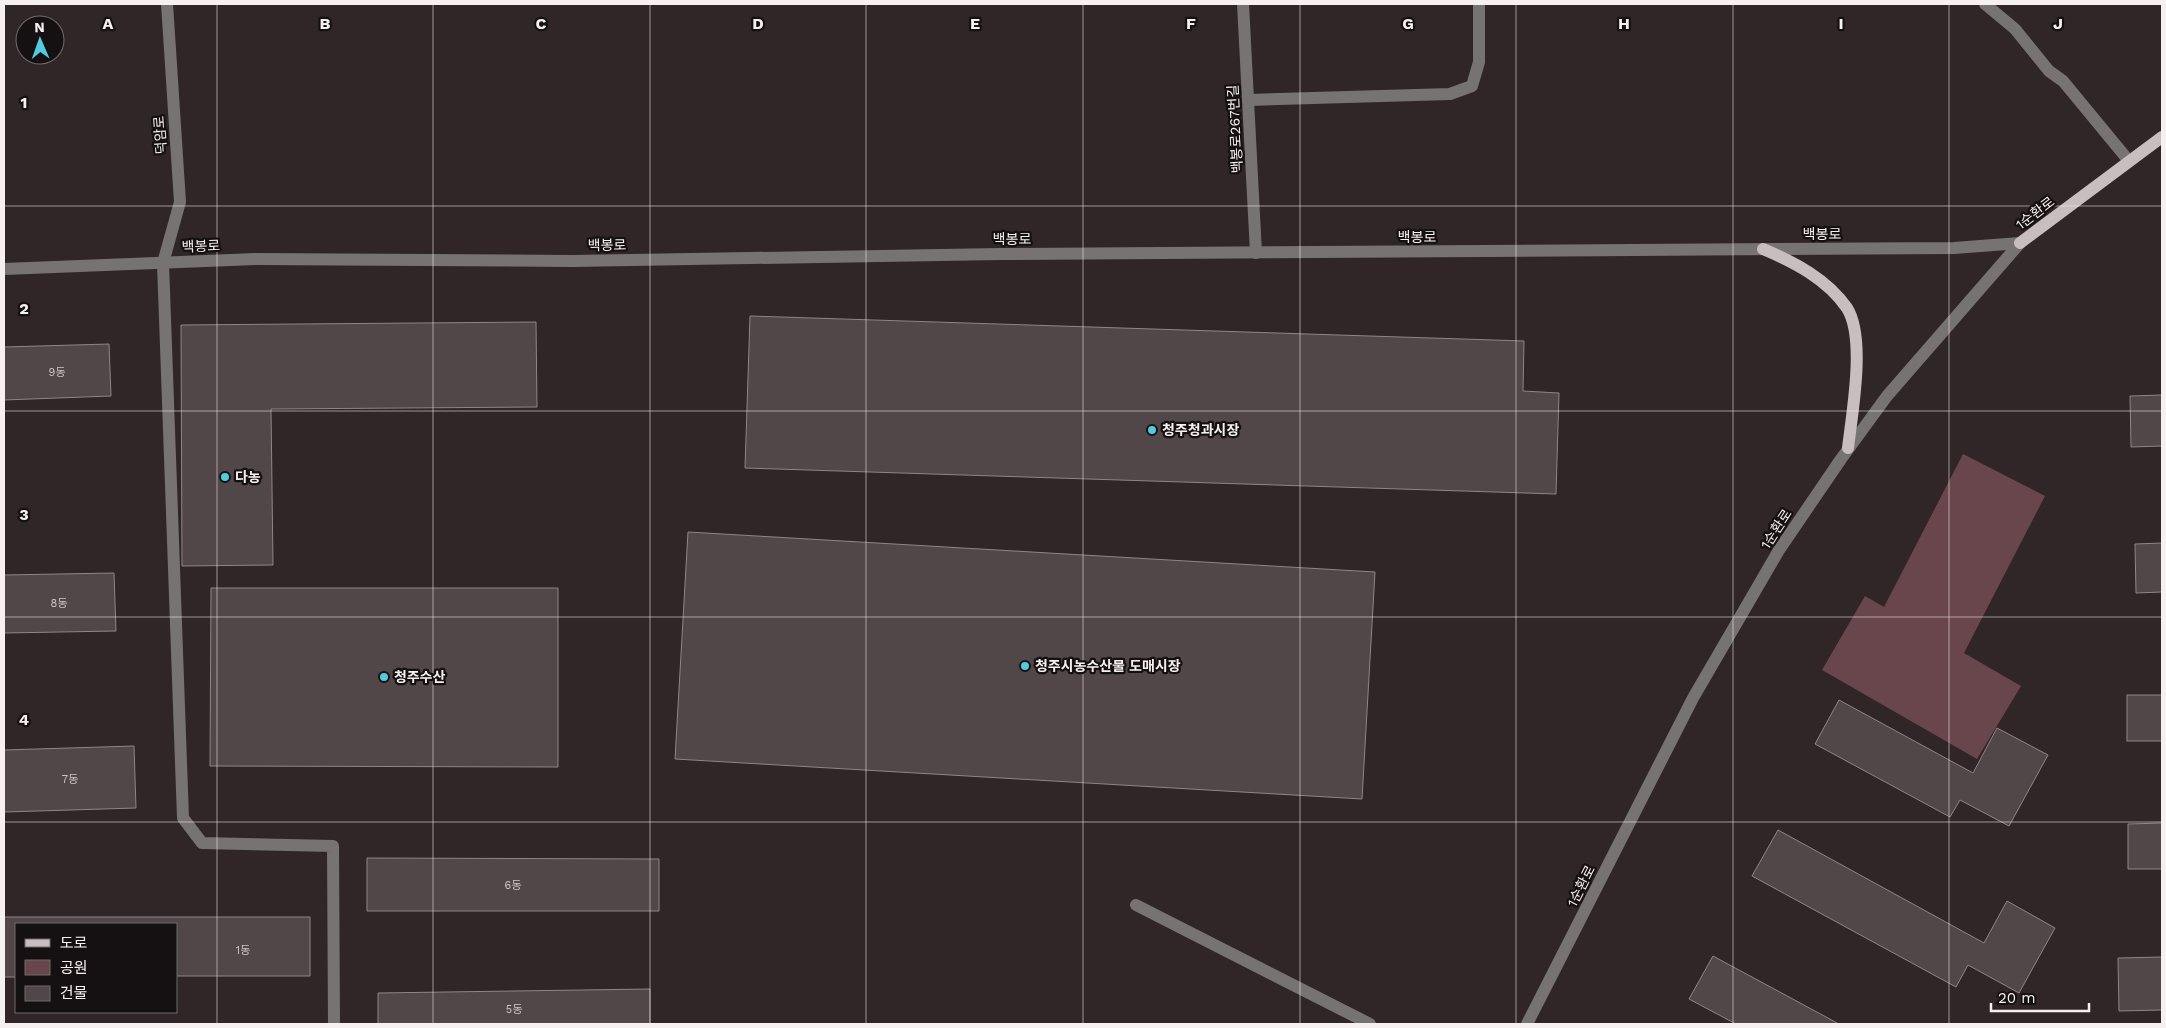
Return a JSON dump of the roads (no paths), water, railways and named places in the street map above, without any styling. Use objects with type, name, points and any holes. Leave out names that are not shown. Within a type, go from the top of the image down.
[{"type":"main road","name":"1순환로","points":[[2020,243],[2162,137]]},
{"type":"main road","points":[[1763,249],[1809,272],[1829,287],[1848,309],[1858,359],[1848,448]]},
{"type":"street","name":"덕암로","points":[[167,4],[180,202],[163,263],[183,818],[202,843],[333,846],[334,1024]]},
{"type":"street","name":"백봉로267번길","points":[[1243,4],[1256,253]]},
{"type":"street","points":[[1248,100],[1450,94],[1472,86],[1479,62],[1479,4]]},
{"type":"street","points":[[1986,4],[2015,29],[2045,66],[2063,81],[2129,161]]},
{"type":"street","name":"백봉로","points":[[4,269],[256,259],[572,261],[1000,254],[1954,248],[2020,243]]},
{"type":"street","name":"1순환로","points":[[1527,1024],[1694,698],[1779,550],[1848,448],[1886,396],[2020,243]]},
{"type":"street","points":[[1136,905],[1370,1024]]},
{"type":"place","name":"청주청과시장","points":[[1152,430]]},
{"type":"place","name":"다농","points":[[225,477]]},
{"type":"place","name":"청주시농수산물 도매시장","points":[[1025,666]]},
{"type":"place","name":"청주수산","points":[[384,677]]}]
